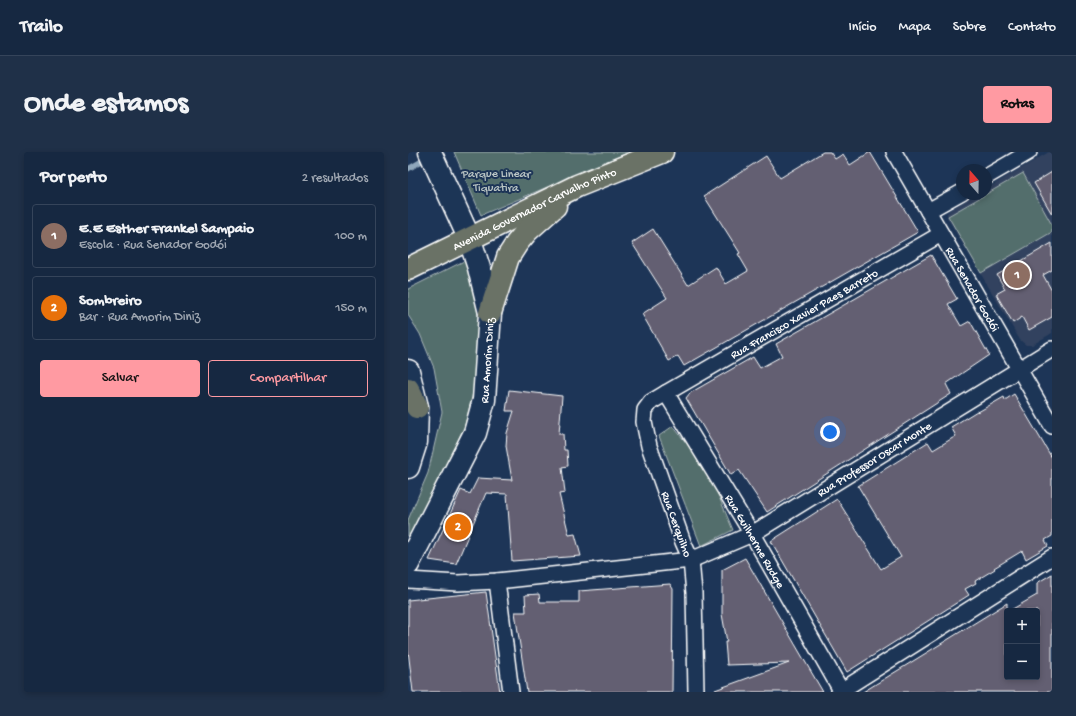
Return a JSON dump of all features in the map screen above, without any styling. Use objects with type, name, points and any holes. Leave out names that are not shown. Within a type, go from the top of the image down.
[{"type":"main road","name":"Avenida Governador Carvalho Pinto","points":[[408,269],[467,233],[577,186],[662,152]]},
{"type":"main road","points":[[490,314],[508,257],[517,243],[527,231],[577,186]]},
{"type":"street","name":"Rua Amorim Diniz","points":[[408,564],[475,433],[484,400],[490,314],[479,268],[467,233],[430,152]]},
{"type":"street","name":"Rua Senador Godói","points":[[894,152],[1052,426]]},
{"type":"street","points":[[992,174],[1030,152]]},
{"type":"street","points":[[928,212],[956,196]]},
{"type":"street","name":"Rua Francisco Xavier Paes Barreto","points":[[666,393],[941,234]]},
{"type":"street","name":"Rua Professor Oscar Monte","points":[[408,580],[458,583],[497,581],[691,560],[752,534],[1052,349]]},
{"type":"street","points":[[408,371],[413,398],[416,442],[408,467]]},
{"type":"street","name":"Rua Guilherme Rudge","points":[[666,393],[752,534],[841,692]]},
{"type":"street","name":"Rua Cerquilho","points":[[666,393],[651,402],[645,410],[644,422],[649,446],[683,542],[691,560],[694,593],[696,692]]},
{"type":"street","points":[[841,692],[1052,557]]},
{"type":"street","points":[[497,581],[511,692]]},
{"type":"shaded area","points":[[1049,152],[1052,152],[1052,333],[1032,345],[1026,345],[1020,340],[947,217],[947,213],[950,210],[967,200],[992,200],[992,185]]},
{"type":"green space","name":"Parque Linear Tiquatira","points":[[454,152],[630,152],[481,215]]},
{"type":"green space","points":[[1023,173],[1052,225],[1052,232],[981,273],[948,216],[976,200],[992,200],[992,191]]},
{"type":"green space","points":[[468,259],[479,311],[479,368],[465,425],[408,551],[408,520],[428,473],[442,412],[434,368],[420,334],[408,315],[408,289]]},
{"type":"green space","points":[[673,426],[708,471],[733,530],[701,546],[659,436]]},
{"type":"building","points":[[823,152],[830,152],[835,159],[843,154],[850,165],[870,152],[918,232],[684,366],[678,356],[669,361],[642,314],[667,298],[632,243],[653,229],[688,285],[716,267],[726,284],[748,271],[738,254],[740,253],[704,196],[766,156],[780,178]]},
{"type":"building","points":[[1052,172],[1052,214],[1034,183]]},
{"type":"building","points":[[1052,243],[1052,270],[1043,275],[1052,291],[1052,317],[1029,330],[1022,317],[1013,323],[996,294],[1005,289],[997,275]]},
{"type":"building","points":[[931,255],[957,299],[948,304],[961,326],[970,321],[989,355],[946,384],[951,394],[767,512],[739,470],[731,475],[686,398],[690,393],[753,357],[760,368],[782,356],[776,344]]},
{"type":"building","points":[[509,390],[562,396],[559,434],[563,434],[564,450],[567,450],[568,466],[562,467],[565,493],[559,494],[569,535],[575,534],[581,556],[512,561],[507,494],[486,493],[456,564],[429,560],[461,490],[470,494],[478,478],[512,480],[506,446],[507,433],[514,411],[506,411]]},
{"type":"building","points":[[1014,394],[1052,458],[1052,536],[1045,540],[1048,546],[1026,559],[1022,551],[994,568],[995,569],[975,581],[976,583],[965,589],[969,595],[847,672],[771,541],[837,499],[881,569],[901,557],[858,486],[928,442],[933,450],[956,436],[951,427],[977,411],[978,412],[1004,397],[1005,400]]},
{"type":"building","points":[[745,558],[823,692],[716,692],[715,690],[789,663],[727,665],[725,642],[727,642],[722,614],[722,570]]},
{"type":"building","points":[[1052,574],[1052,692],[863,692],[1007,603],[1007,608],[1004,608],[1004,680],[1040,680],[1040,608],[1014,608],[1037,595],[1037,583]]},
{"type":"building","points":[[670,584],[673,589],[672,692],[527,692],[515,612],[526,612],[525,595],[539,594],[540,602],[579,602],[579,591]]},
{"type":"building","points":[[486,592],[500,692],[413,692],[408,650],[408,600]]},
{"type":"waterway","points":[[408,169],[427,158]]},
{"type":"place","name":"E.E Esther Frankel Sampaio","points":[[1017,275]]},
{"type":"place","name":"Sombreiro","points":[[458,527]]}]
